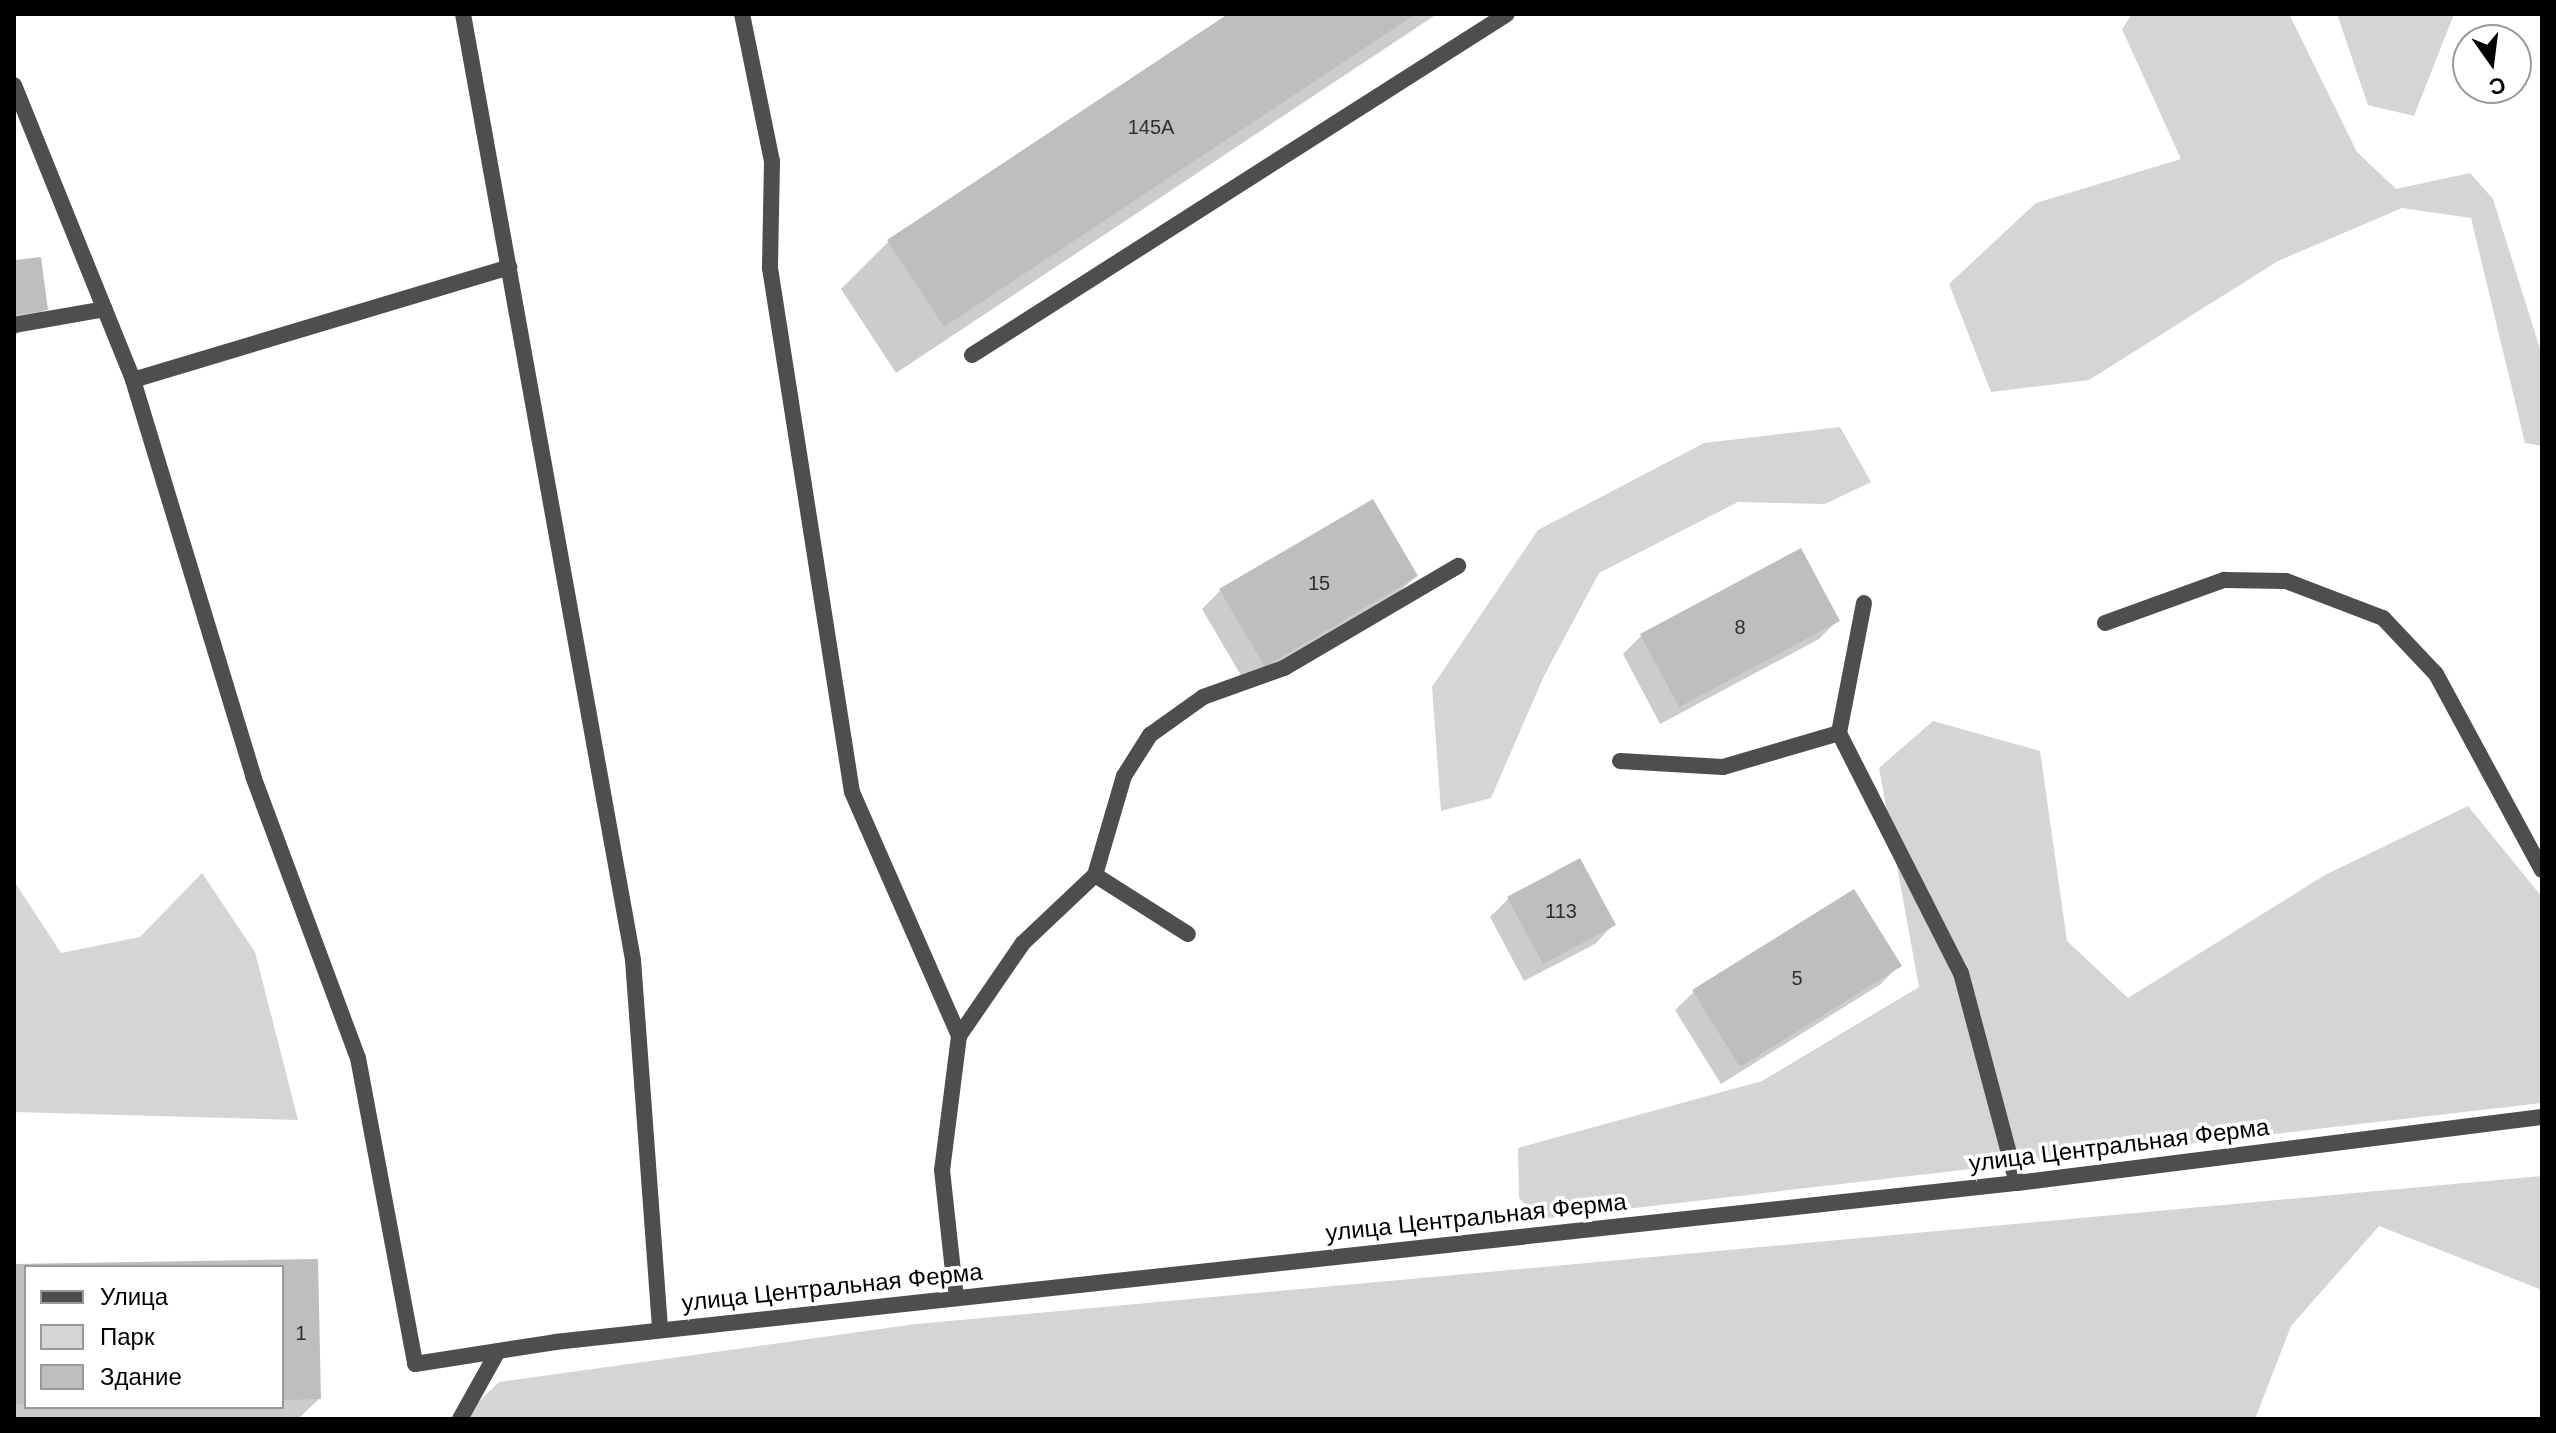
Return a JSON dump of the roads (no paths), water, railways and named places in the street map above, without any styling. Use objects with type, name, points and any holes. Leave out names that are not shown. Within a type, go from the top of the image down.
[{"type":"street","points":[[463,14],[633,960],[660,1330]]},
{"type":"street","points":[[742,14],[772,161],[770,268],[852,792],[959,1036]]},
{"type":"street","points":[[972,355],[1507,14]]},
{"type":"street","points":[[14,85],[133,380],[509,267]]},
{"type":"street","points":[[14,325],[105,309]]},
{"type":"street","name":"улица Центральная Ферма","points":[[133,380],[253,776],[358,1058],[415,1364],[660,1330],[2017,1183],[2542,1117]]},
{"type":"street","points":[[956,1298],[942,1170],[959,1036],[1023,943],[1095,875],[1124,776],[1150,735],[1203,697],[1284,668],[1458,566]]},
{"type":"street","points":[[2105,623],[2224,580],[2286,581],[2383,618],[2436,674],[2542,870]]},
{"type":"street","points":[[1864,603],[1839,733],[1961,973],[2017,1183]]},
{"type":"street","points":[[1620,761],[1723,767],[1839,733]]},
{"type":"street","points":[[1095,875],[1188,934]]},
{"type":"street","points":[[460,1419],[498,1351]]}]
